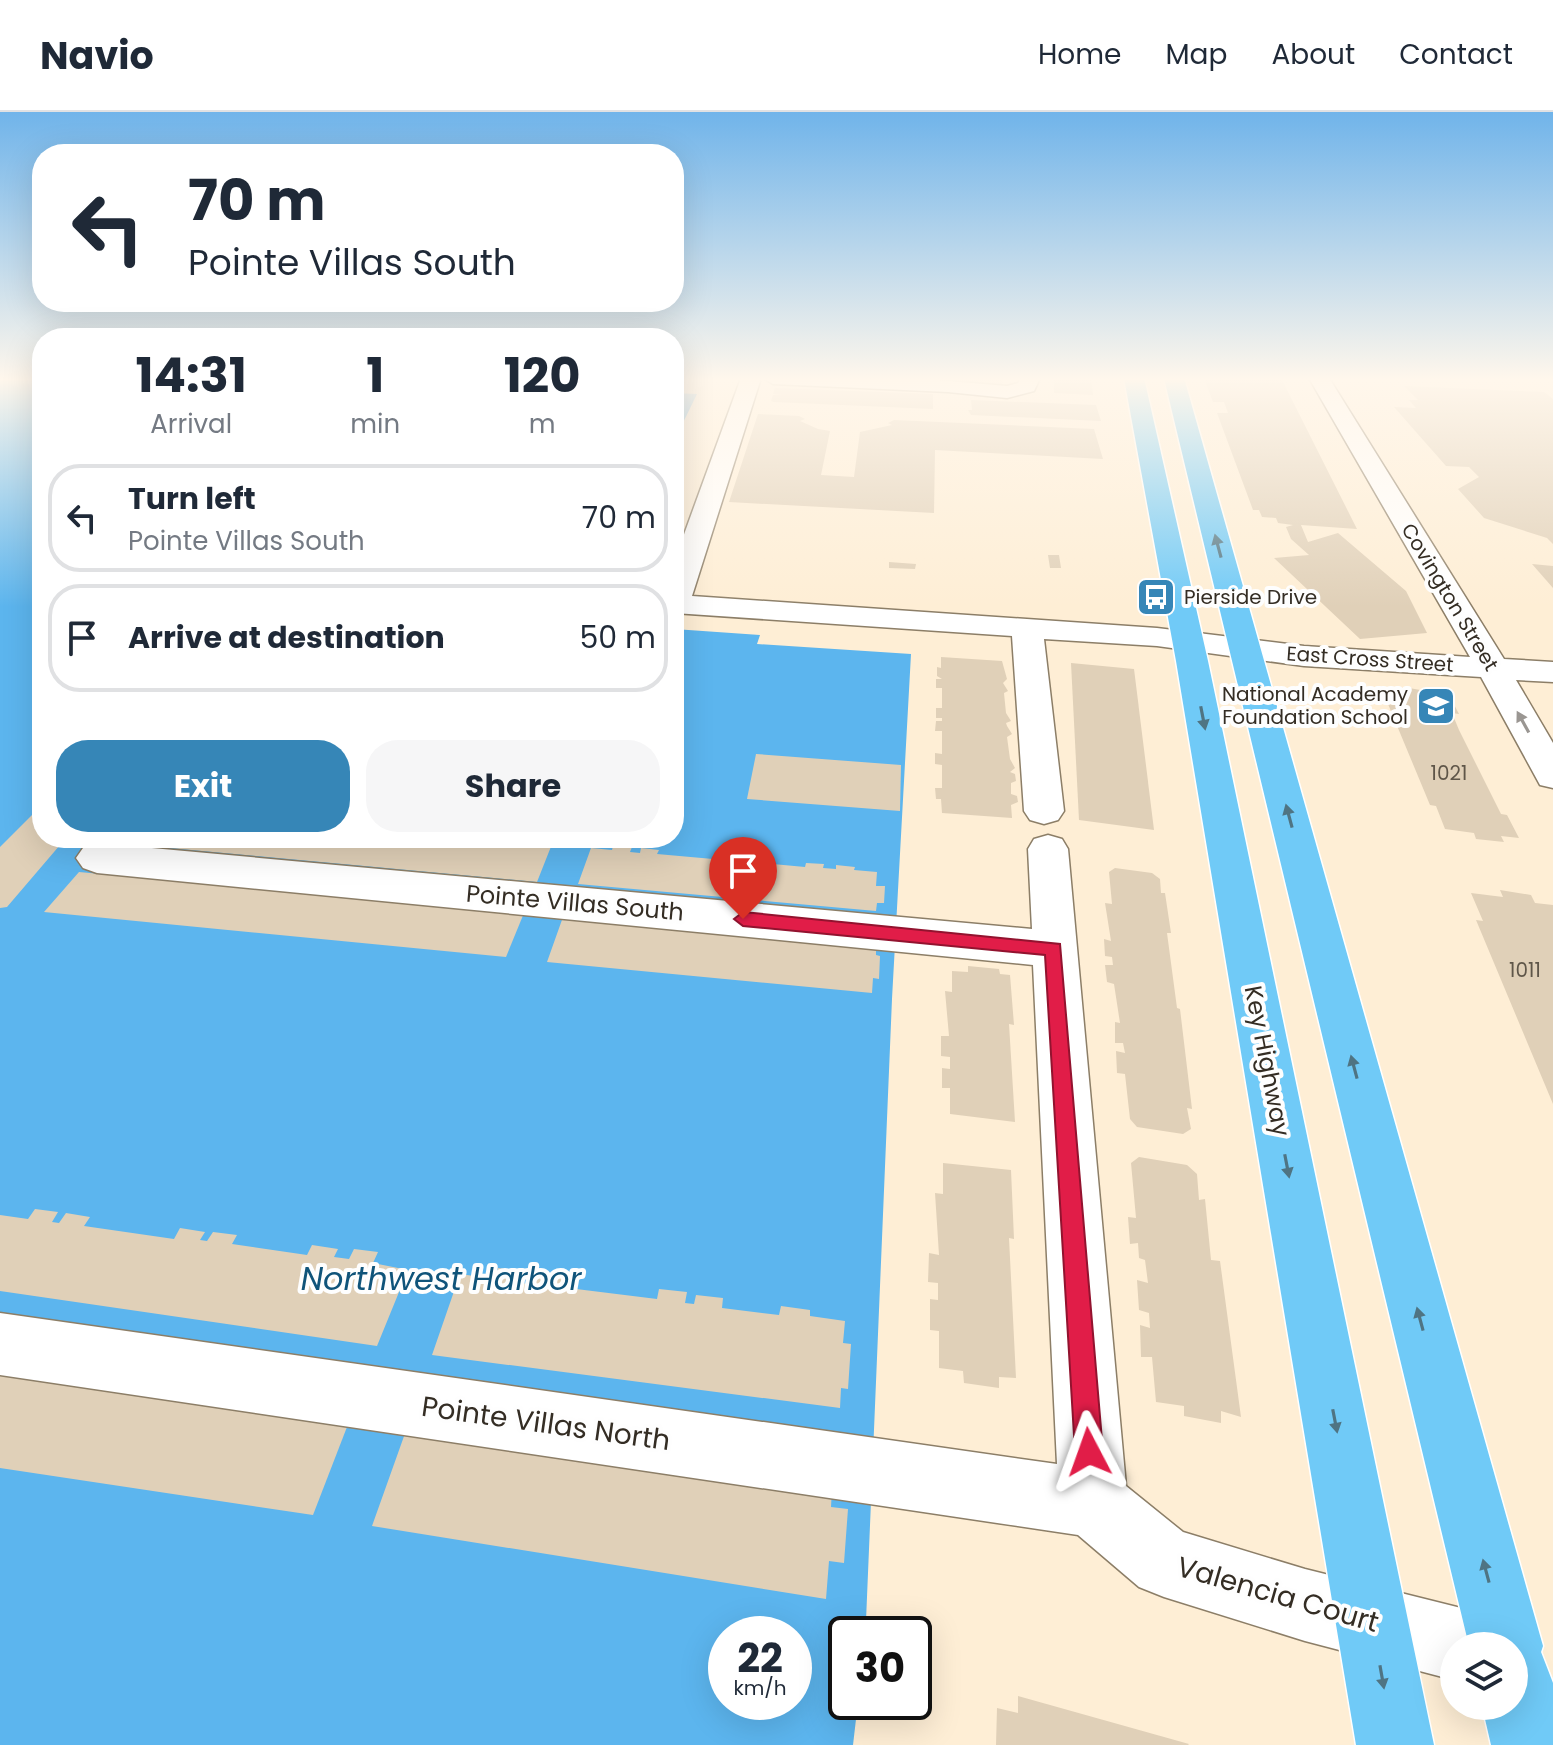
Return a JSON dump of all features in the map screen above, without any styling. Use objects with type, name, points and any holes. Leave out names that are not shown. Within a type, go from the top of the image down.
[{"type":"main road","name":"Key Highway","points":[[1150,454],[1188,641],[1395,1745]]},
{"type":"main road","points":[[1194,454],[1502,1632]]},
{"type":"main road","points":[[1524,1720],[1530,1745]]},
{"type":"street","points":[[684,575],[725,454]]},
{"type":"street","name":"Covington Street","points":[[1365,454],[1493,668],[1553,776]]},
{"type":"street","points":[[684,605],[1188,641]]},
{"type":"street","points":[[1027,628],[1046,830],[1093,1503]]},
{"type":"street","name":"East Cross Street","points":[[1188,641],[1304,656],[1553,672]]},
{"type":"street","name":"Pointe Villas South","points":[[97,858],[1053,949]]},
{"type":"street","name":"Pointe Villas North","points":[[0,1344],[1093,1503]]},
{"type":"street","name":"Valencia Court","points":[[1093,1503],[1164,1562],[1305,1605],[1440,1639]]},
{"type":"water","name":"Northwest Harbor","points":[[0,454],[32,454],[32,848],[684,848],[684,630],[760,635],[757,644],[911,654],[892,999],[866,1616],[828,1616],[828,1720],[856,1720],[853,1745],[0,1745]]},
{"type":"building","points":[[745,454],[825,454],[821,475],[854,477],[857,454],[935,454],[934,513],[729,502]]},
{"type":"building","points":[[1014,454],[1102,454],[1103,459]]},
{"type":"building","points":[[1232,454],[1319,454],[1357,529],[1301,525],[1308,542],[1338,533],[1406,591],[1427,633],[1360,639],[1274,558],[1309,555],[1291,539],[1286,527],[1293,525],[1278,523],[1276,518],[1262,517],[1259,510],[1253,510]]},
{"type":"building","points":[[1436,454],[1553,454],[1553,544],[1547,538],[1484,518],[1458,489],[1479,477],[1469,467],[1446,466]]},
{"type":"building","points":[[1048,555],[1059,555],[1061,568],[1050,568]]},
{"type":"building","points":[[889,562],[916,564],[915,569],[889,568]]},
{"type":"building","points":[[1532,564],[1553,566],[1553,588]]},
{"type":"building","points":[[941,657],[1002,661],[1007,679],[1003,683],[1008,691],[1004,693],[1006,713],[1011,721],[1006,723],[1012,734],[1007,737],[1010,759],[1015,768],[1010,772],[1015,774],[1016,781],[1011,783],[1011,794],[1017,796],[1018,802],[1011,805],[1012,818],[942,813],[941,799],[936,799],[935,788],[942,788],[942,765],[935,764],[935,753],[942,754],[942,731],[935,731],[936,721],[942,721],[942,718],[936,718],[936,708],[942,708],[942,688],[936,688],[936,679],[942,679],[937,676]]},
{"type":"building","points":[[1071,663],[1134,669],[1154,830],[1079,820]]},
{"type":"building","points":[[1409,688],[1449,695],[1459,714],[1452,713],[1459,730],[1501,814],[1507,815],[1519,838],[1501,836],[1504,842],[1476,839],[1474,833],[1445,829],[1436,806],[1430,805],[1388,704],[1394,705],[1387,689],[1411,691]]},
{"type":"building","points":[[756,754],[901,765],[900,811],[747,799]]},
{"type":"building","points":[[32,815],[32,848],[57,848],[7,907],[0,908],[0,847]]},
{"type":"building","points":[[171,848],[550,848],[537,882]]},
{"type":"building","points":[[591,848],[632,848],[630,852],[640,853],[641,848],[659,850],[657,854],[713,859],[714,854],[732,856],[731,861],[743,862],[744,857],[762,859],[762,863],[805,867],[806,863],[824,864],[823,868],[836,869],[836,865],[855,867],[854,870],[877,872],[876,886],[885,886],[884,903],[877,903],[876,911],[578,884]]},
{"type":"building","points":[[1115,868],[1152,873],[1160,879],[1161,893],[1165,893],[1171,933],[1167,933],[1192,1109],[1187,1108],[1191,1129],[1183,1134],[1137,1127],[1130,1119],[1125,1074],[1117,1073],[1116,1051],[1125,1053],[1123,1043],[1115,1043],[1115,1022],[1120,1023],[1114,984],[1107,982],[1105,965],[1113,965],[1112,957],[1105,956],[1104,939],[1111,941],[1105,903],[1112,904],[1109,872]]},
{"type":"building","points":[[79,872],[524,913],[506,957],[44,912]]},
{"type":"building","points":[[1500,890],[1531,895],[1535,903],[1553,905],[1553,1104],[1476,920],[1483,921],[1471,893],[1503,897]]},
{"type":"building","points":[[563,917],[876,946],[876,955],[880,956],[879,979],[873,978],[872,993],[547,962]]},
{"type":"building","points":[[968,966],[999,969],[1000,974],[1010,975],[1014,1025],[1009,1024],[1015,1122],[950,1114],[950,1088],[942,1088],[942,1068],[950,1069],[950,1057],[941,1056],[941,1036],[949,1036],[945,991],[952,992],[952,971],[968,972]]},
{"type":"building","points":[[1139,1157],[1187,1165],[1197,1174],[1199,1200],[1205,1199],[1211,1260],[1220,1261],[1241,1417],[1221,1411],[1221,1423],[1184,1416],[1184,1406],[1156,1402],[1152,1357],[1141,1357],[1140,1325],[1150,1328],[1149,1313],[1139,1310],[1137,1280],[1148,1283],[1145,1260],[1139,1258],[1138,1243],[1130,1244],[1128,1217],[1136,1218],[1131,1163]]},
{"type":"building","points":[[943,1163],[1011,1170],[1014,1239],[1009,1238],[1016,1378],[999,1377],[999,1388],[964,1383],[963,1371],[939,1368],[939,1331],[930,1330],[930,1299],[938,1300],[938,1283],[928,1282],[929,1253],[939,1255],[935,1193],[943,1194]]},
{"type":"building","points":[[35,1209],[58,1212],[52,1222],[59,1223],[66,1213],[90,1217],[84,1226],[174,1239],[180,1228],[205,1232],[200,1240],[207,1241],[213,1232],[237,1235],[232,1244],[307,1255],[312,1245],[338,1249],[334,1257],[349,1259],[354,1249],[378,1252],[373,1263],[408,1270],[377,1346],[0,1291],[0,1215],[28,1219]]},
{"type":"building","points":[[498,1268],[524,1271],[521,1283],[533,1285],[535,1274],[563,1277],[560,1287],[657,1299],[659,1289],[687,1292],[685,1303],[694,1304],[696,1295],[723,1298],[722,1308],[779,1315],[781,1306],[810,1310],[810,1316],[845,1321],[843,1343],[851,1344],[848,1389],[841,1388],[840,1408],[432,1355],[460,1274],[495,1279]]},
{"type":"building","points":[[0,1365],[352,1414],[313,1515],[0,1468]]},
{"type":"building","points":[[408,1425],[832,1489],[831,1507],[848,1509],[844,1563],[829,1561],[826,1599],[372,1526]]},
{"type":"building","points":[[1018,1696],[1189,1744],[996,1745],[997,1708],[1018,1713]]},
{"type":"place","name":"Pierside Drive","points":[[1156,597]]},
{"type":"place","name":"National Academy Foundation School","points":[[1436,706]]},
{"type":"route","points":[[743,919],[1053,949],[1089,1452]]}]
